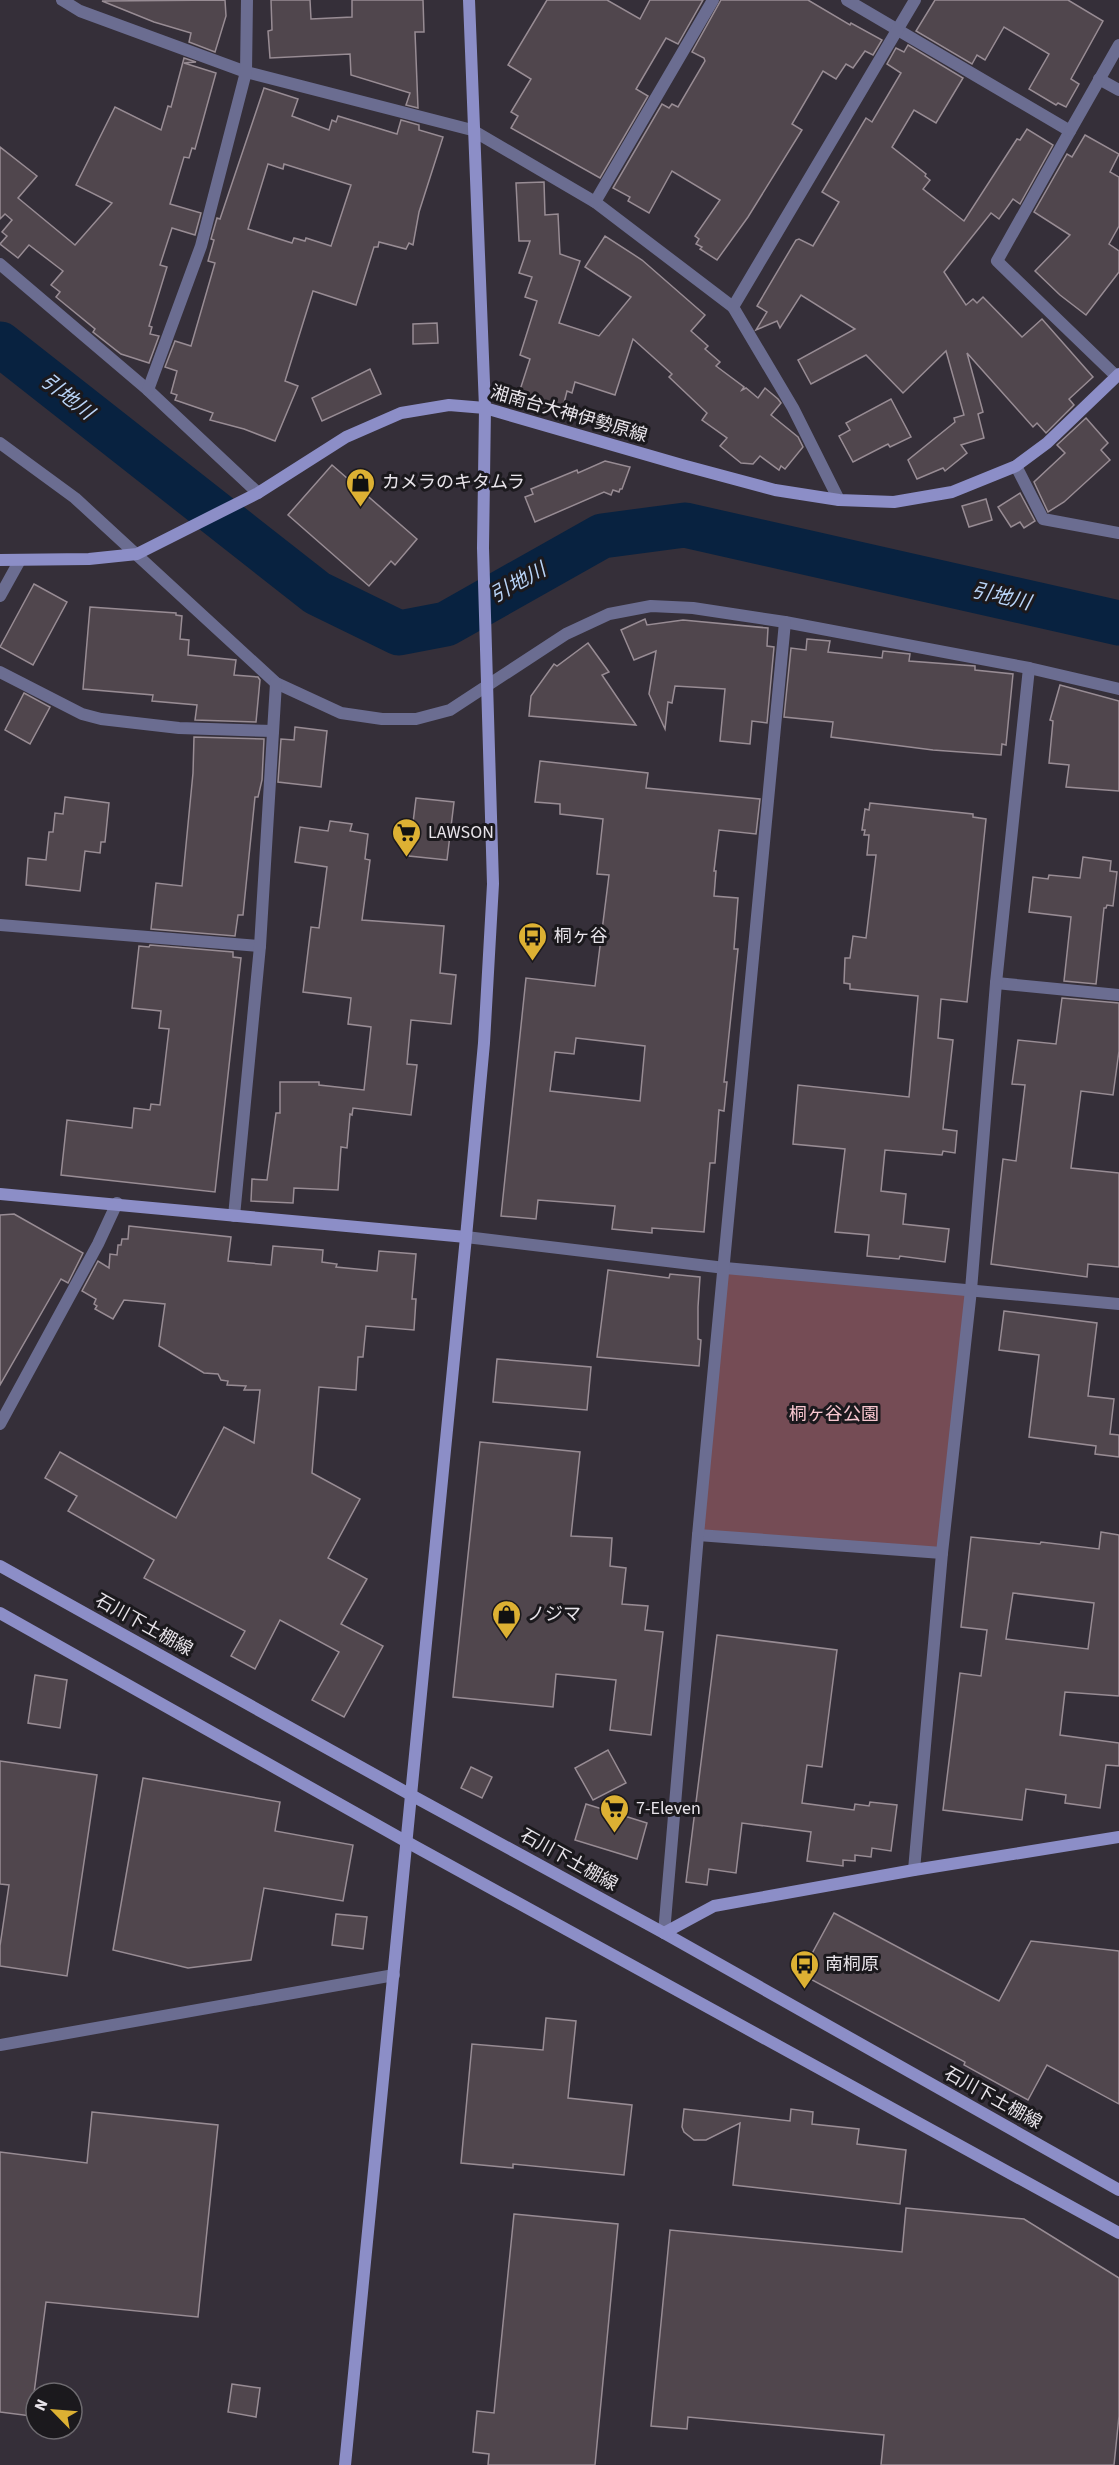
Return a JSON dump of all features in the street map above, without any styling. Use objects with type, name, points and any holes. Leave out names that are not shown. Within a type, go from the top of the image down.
[{"type":"street","points":[[62,0],[80,11],[246,72],[472,130],[595,202],[733,307],[793,408],[839,500]]},
{"type":"street","points":[[148,390],[201,246],[246,72],[247,0]]},
{"type":"street","points":[[345,2465],[466,1238],[483,1043],[493,884],[483,548],[485,408],[472,130],[469,0]]},
{"type":"street","points":[[595,202],[713,0]]},
{"type":"street","points":[[847,0],[1070,131]]},
{"type":"street","points":[[733,307],[915,0]]},
{"type":"street","points":[[1118,375],[997,261],[1119,45]]},
{"type":"street","points":[[1099,79],[1119,90]]},
{"type":"street","points":[[0,264],[148,390],[254,495]]},
{"type":"street","name":"湘南台大神伊勢原線","points":[[0,560],[89,558],[137,554],[157,546],[254,495],[346,437],[401,413],[449,405],[485,408],[775,490],[839,500],[894,502],[952,492],[1016,466],[1047,443],[1118,375]]},
{"type":"street","points":[[0,443],[75,498],[276,683],[341,713],[382,719],[416,719],[450,710],[566,634],[609,614],[651,606],[693,608],[786,622],[1029,668],[1119,689]]},
{"type":"street","points":[[1016,466],[1043,519],[1119,533]]},
{"type":"street","points":[[0,596],[20,560]]},
{"type":"street","points":[[664,1933],[698,1535],[786,622]]},
{"type":"street","points":[[914,1870],[942,1554],[971,1290],[996,983],[1029,668]]},
{"type":"street","points":[[0,672],[82,714],[100,719],[179,728],[273,731]]},
{"type":"street","points":[[234,1216],[260,946],[276,683]]},
{"type":"street","points":[[0,925],[260,946]]},
{"type":"street","points":[[996,983],[1119,995]]},
{"type":"street","points":[[0,1194],[117,1203],[466,1238],[724,1268],[1119,1304]]},
{"type":"street","points":[[0,1424],[98,1244],[117,1203]]},
{"type":"street","points":[[698,1535],[942,1554]]},
{"type":"street","name":"石川下土棚線","points":[[0,1566],[664,1933],[1119,2190]]},
{"type":"street","points":[[0,1613],[407,1842],[1119,2233]]},
{"type":"street","points":[[664,1933],[714,1906],[914,1870],[1119,1837]]},
{"type":"street","points":[[0,2045],[394,1975]]},
{"type":"green space","name":"桐ヶ谷公園","points":[[725,1268],[971,1290],[942,1553],[698,1535]]},
{"type":"building","points":[[225,0],[226,16],[215,52],[189,42],[191,33],[154,22],[102,1]]},
{"type":"building","points":[[271,0],[310,0],[311,19],[352,17],[352,0],[423,0],[424,32],[415,32],[418,108],[406,105],[410,93],[351,75],[350,54],[270,58],[268,31],[272,30]]},
{"type":"building","points":[[547,0],[607,0],[640,19],[650,0],[703,0],[678,44],[666,38],[636,89],[648,96],[600,178],[511,128],[518,116],[511,112],[531,79],[508,65]]},
{"type":"building","points":[[721,0],[808,0],[850,25],[851,23],[882,40],[873,55],[865,51],[853,68],[846,64],[836,79],[823,71],[792,124],[802,130],[748,217],[717,260],[700,249],[702,247],[696,244],[699,239],[695,236],[720,200],[672,171],[649,213],[628,201],[630,197],[613,188],[662,104],[669,108],[672,104],[678,107],[705,61],[704,58],[692,52]]},
{"type":"building","points":[[935,0],[1068,0],[1103,21],[1071,79],[1079,84],[1066,107],[1058,103],[1056,105],[1029,89],[1049,54],[1004,27],[985,60],[977,55],[972,64],[916,31]]},
{"type":"building","points":[[908,45],[963,78],[936,123],[914,110],[892,147],[926,174],[925,176],[930,180],[923,189],[964,221],[1017,139],[1020,140],[1027,129],[1053,145],[1020,204],[1013,199],[999,219],[991,213],[944,272],[966,305],[973,299],[977,303],[983,297],[1022,337],[1042,319],[1093,377],[1069,399],[1074,405],[1046,433],[1037,423],[1033,427],[967,353],[983,412],[978,414],[984,438],[961,445],[967,453],[945,471],[943,468],[917,479],[908,460],[955,422],[954,418],[964,415],[946,351],[903,393],[866,355],[811,384],[798,360],[855,329],[801,295],[780,328],[777,321],[756,330],[767,312],[757,306],[796,240],[799,239],[813,246],[839,202],[822,192],[866,118],[872,122],[901,73],[887,64],[896,48],[904,52]]},
{"type":"building","points":[[184,58],[196,62],[184,63],[216,73],[195,149],[192,148],[189,158],[184,157],[170,204],[201,213],[195,235],[172,228],[160,265],[167,267],[149,326],[152,327],[150,334],[159,336],[149,363],[121,354],[93,332],[95,329],[56,297],[60,292],[51,285],[63,271],[29,245],[18,258],[0,244],[7,236],[2,232],[12,220],[5,214],[0,219],[0,147],[37,176],[18,198],[75,245],[112,203],[76,185],[115,107],[161,130],[168,106],[171,107]]},
{"type":"building","points":[[264,88],[298,99],[292,116],[329,130],[332,120],[336,122],[338,116],[397,134],[401,120],[419,125],[419,130],[443,137],[419,212],[413,245],[409,243],[406,249],[379,242],[378,247],[374,247],[356,305],[313,291],[285,381],[298,386],[275,441],[244,429],[210,420],[213,413],[175,400],[177,395],[171,393],[177,371],[165,367],[175,341],[191,346],[215,263],[208,261],[217,218],[220,219]],"holes":[[[268,164],[283,169],[284,164],[351,185],[331,246],[306,238],[305,241],[294,238],[292,243],[248,229]]]},
{"type":"building","points":[[1085,135],[1119,154],[1110,172],[1119,177],[1119,226],[1109,244],[1119,251],[1119,272],[1086,315],[1060,295],[1035,271],[1070,235],[1034,212],[1067,154],[1072,157]]},
{"type":"building","points":[[544,182],[545,215],[558,214],[560,254],[580,261],[559,323],[599,336],[631,297],[585,267],[605,236],[642,260],[705,315],[691,331],[708,346],[705,349],[720,362],[716,366],[744,387],[742,390],[746,388],[758,398],[765,388],[778,399],[781,403],[771,415],[798,437],[803,447],[785,469],[781,466],[779,470],[760,456],[753,464],[741,463],[720,446],[727,438],[702,420],[707,413],[669,377],[672,374],[633,339],[615,395],[575,382],[572,393],[567,391],[563,407],[519,393],[530,359],[520,355],[537,301],[525,297],[532,277],[519,273],[530,241],[519,241],[516,183]]},
{"type":"building","points":[[437,323],[438,343],[413,344],[413,324]]},
{"type":"building","points":[[370,369],[381,394],[322,421],[312,398]]},
{"type":"building","points":[[891,399],[911,437],[890,447],[888,444],[853,462],[839,436],[850,430],[846,423]]},
{"type":"building","points":[[1086,418],[1108,443],[1101,450],[1110,460],[1064,502],[1048,512],[1034,482],[1065,453],[1057,445]]},
{"type":"building","points":[[605,461],[630,467],[619,492],[613,490],[611,495],[604,492],[535,522],[525,497],[533,494],[531,489]]},
{"type":"building","points":[[332,465],[417,539],[395,565],[391,561],[369,586],[288,515]]},
{"type":"building","points":[[1020,493],[1035,521],[1024,528],[1020,522],[1011,527],[998,507]]},
{"type":"building","points":[[986,499],[992,520],[969,527],[962,506]]},
{"type":"building","points":[[34,584],[67,602],[33,665],[0,647]]},
{"type":"building","points":[[90,607],[176,613],[182,616],[180,639],[189,640],[188,655],[236,660],[234,675],[258,677],[260,680],[256,722],[195,720],[197,705],[152,701],[153,695],[83,689]]},
{"type":"building","points":[[645,619],[647,625],[683,620],[768,628],[767,646],[774,647],[767,723],[752,721],[750,744],[720,741],[725,689],[675,686],[672,703],[668,702],[665,729],[649,694],[656,651],[634,660],[621,630]]},
{"type":"building","points":[[807,639],[830,641],[828,652],[882,658],[883,651],[910,654],[909,661],[975,666],[975,670],[1013,674],[1006,745],[1002,744],[1001,755],[933,750],[831,737],[833,722],[784,717],[791,648],[806,650]]},
{"type":"building","points":[[588,643],[609,672],[602,675],[636,725],[529,716],[531,696],[554,664],[557,666]]},
{"type":"building","points":[[1060,685],[1119,701],[1119,791],[1066,787],[1069,765],[1049,763],[1053,721],[1050,720]]},
{"type":"building","points":[[24,693],[50,707],[30,744],[5,730]]},
{"type":"building","points":[[295,727],[327,731],[321,787],[278,782],[281,739],[294,740]]},
{"type":"building","points":[[194,737],[264,739],[262,780],[258,797],[255,797],[243,915],[238,915],[235,936],[151,929],[156,883],[182,886],[193,773]]},
{"type":"building","points":[[540,761],[648,773],[646,788],[760,799],[756,834],[719,830],[714,871],[716,871],[714,896],[738,898],[734,949],[738,949],[724,1082],[727,1082],[724,1111],[719,1110],[715,1163],[710,1163],[704,1232],[652,1228],[652,1233],[612,1229],[615,1206],[538,1200],[536,1219],[501,1216],[526,978],[595,986],[609,875],[597,874],[603,819],[560,814],[560,804],[535,802]],"holes":[[[576,1038],[645,1046],[640,1101],[550,1091],[555,1052],[574,1054]]]},
{"type":"building","points":[[65,797],[109,803],[105,842],[101,842],[100,853],[85,851],[80,891],[26,885],[28,858],[46,860],[49,832],[53,832],[55,813],[63,814]]},
{"type":"building","points":[[416,798],[454,802],[447,860],[409,856]]},
{"type":"building","points":[[870,803],[973,814],[973,817],[986,819],[967,1002],[941,999],[938,1038],[953,1040],[943,1129],[957,1131],[955,1153],[943,1151],[942,1155],[885,1150],[881,1191],[906,1194],[903,1224],[949,1229],[945,1262],[900,1256],[899,1259],[867,1256],[869,1235],[835,1232],[845,1149],[793,1144],[798,1085],[909,1097],[918,996],[850,989],[850,984],[844,983],[845,958],[850,958],[853,936],[866,938],[876,855],[867,855],[869,835],[864,835],[865,830],[862,830],[865,809],[869,810]]},
{"type":"building","points":[[330,821],[352,824],[350,831],[368,834],[365,859],[370,860],[362,920],[444,926],[440,973],[456,975],[451,1024],[411,1020],[407,1064],[417,1065],[411,1115],[353,1108],[352,1115],[350,1114],[347,1148],[341,1147],[338,1190],[294,1188],[293,1203],[251,1201],[252,1179],[267,1180],[276,1113],[280,1113],[280,1082],[319,1082],[319,1085],[364,1090],[371,1027],[348,1024],[351,998],[303,992],[311,927],[319,928],[327,867],[295,862],[300,827],[328,831]]},
{"type":"building","points":[[1083,857],[1111,861],[1110,871],[1117,872],[1113,906],[1107,905],[1104,908],[1096,984],[1064,981],[1071,917],[1029,912],[1033,877],[1048,879],[1049,875],[1080,878]]},
{"type":"building","points":[[150,945],[233,952],[233,957],[241,958],[215,1192],[61,1175],[67,1120],[132,1128],[134,1108],[150,1110],[151,1104],[160,1105],[169,1029],[159,1028],[161,1011],[132,1008],[139,946],[149,947]]},
{"type":"building","points":[[1062,998],[1119,1003],[1119,1051],[1113,1095],[1081,1091],[1071,1168],[1119,1173],[1119,1267],[1088,1264],[1087,1277],[991,1264],[1003,1159],[1016,1161],[1025,1085],[1012,1084],[1018,1040],[1056,1044]]},
{"type":"building","points":[[14,1214],[83,1253],[68,1283],[61,1279],[0,1385],[0,1215]]},
{"type":"building","points":[[129,1226],[231,1237],[228,1261],[271,1265],[273,1246],[323,1250],[322,1262],[337,1264],[336,1267],[377,1271],[379,1251],[416,1254],[412,1299],[416,1299],[414,1330],[366,1326],[363,1357],[358,1357],[356,1390],[319,1387],[312,1473],[360,1499],[328,1558],[367,1579],[341,1624],[383,1646],[344,1717],[312,1700],[339,1652],[280,1620],[255,1669],[231,1656],[245,1631],[144,1578],[154,1560],[68,1511],[77,1496],[45,1478],[60,1452],[176,1518],[224,1427],[254,1443],[260,1390],[244,1390],[246,1386],[227,1385],[228,1381],[221,1380],[218,1374],[204,1373],[159,1346],[165,1304],[124,1300],[113,1319],[95,1309],[96,1299],[82,1291],[98,1261],[109,1268],[110,1254],[117,1255],[118,1245],[121,1245],[122,1239],[128,1239]]},
{"type":"building","points":[[608,1270],[669,1278],[670,1274],[700,1277],[699,1366],[597,1357]]},
{"type":"building","points":[[1004,1311],[1097,1323],[1088,1396],[1114,1399],[1110,1434],[1119,1435],[1119,1457],[1095,1454],[1096,1446],[1029,1437],[1039,1355],[999,1350]]},
{"type":"building","points":[[497,1359],[591,1367],[587,1410],[493,1402]]},
{"type":"building","points":[[480,1442],[580,1452],[571,1536],[612,1538],[610,1566],[626,1568],[622,1604],[648,1606],[645,1630],[663,1632],[651,1735],[610,1730],[616,1680],[556,1674],[553,1707],[453,1697]]},
{"type":"building","points":[[1101,1532],[1119,1535],[1119,1696],[1065,1692],[1060,1735],[1119,1743],[1119,1766],[1106,1765],[1100,1808],[1065,1803],[1066,1795],[1026,1789],[1022,1820],[943,1810],[960,1673],[981,1676],[987,1630],[961,1627],[971,1537],[1099,1549]],"holes":[[[1013,1593],[1094,1603],[1088,1649],[1006,1639]]]},
{"type":"building","points":[[717,1635],[837,1650],[822,1767],[807,1765],[802,1803],[854,1810],[855,1804],[869,1806],[870,1802],[897,1805],[891,1851],[872,1848],[871,1857],[855,1855],[855,1861],[843,1860],[843,1866],[807,1861],[811,1832],[742,1823],[736,1873],[709,1869],[707,1885],[686,1882]]},
{"type":"building","points":[[35,1675],[67,1680],[60,1728],[28,1723]]},
{"type":"building","points":[[608,1750],[626,1783],[593,1800],[575,1768]]},
{"type":"building","points":[[0,1761],[97,1775],[67,1976],[0,1966],[0,1946],[9,1885],[0,1884]]},
{"type":"building","points":[[471,1767],[492,1777],[482,1798],[461,1788]]},
{"type":"building","points":[[143,1778],[280,1802],[275,1831],[353,1845],[343,1901],[264,1888],[251,1960],[188,1968],[113,1950]]},
{"type":"building","points":[[586,1804],[647,1823],[637,1859],[575,1840]]},
{"type":"building","points":[[834,1913],[999,2001],[1031,1941],[1119,1951],[1119,2104],[1047,2065],[1028,2100],[964,2065],[965,2062],[801,1974]]},
{"type":"building","points":[[336,1914],[367,1917],[363,1949],[332,1945]]},
{"type":"building","points":[[546,2018],[576,2021],[568,2098],[632,2105],[624,2175],[513,2164],[513,2168],[461,2163],[472,2044],[543,2050]]},
{"type":"building","points":[[684,2109],[790,2121],[791,2109],[813,2112],[812,2124],[859,2129],[857,2144],[906,2150],[900,2204],[733,2185],[740,2123],[706,2140],[694,2140],[684,2132],[682,2127]]},
{"type":"building","points":[[92,2112],[218,2125],[198,2317],[46,2302],[36,2381],[24,2381],[24,2415],[0,2412],[0,2152],[87,2163]]},
{"type":"building","points":[[906,2208],[1024,2219],[1119,2278],[1119,2416],[1114,2465],[881,2465],[884,2435],[688,2417],[687,2429],[651,2426],[670,2230],[902,2252]]},
{"type":"building","points":[[514,2214],[618,2224],[595,2465],[488,2465],[489,2454],[473,2452],[477,2411],[494,2413]]},
{"type":"building","points":[[232,2384],[260,2388],[256,2417],[228,2412]]},
{"type":"waterway","name":"引地川","points":[[0,344],[317,593],[399,633],[446,624],[602,536],[685,525],[1119,623]]},
{"type":"place","name":"カメラのキタムラ","points":[[361,508]]},
{"type":"place","name":"LAWSON","points":[[407,858]]},
{"type":"place","name":"桐ヶ谷","points":[[533,962]]},
{"type":"place","name":"ノジマ","points":[[506,1640]]},
{"type":"place","name":"7-Eleven","points":[[615,1834]]},
{"type":"place","name":"南桐原","points":[[804,1990]]}]
